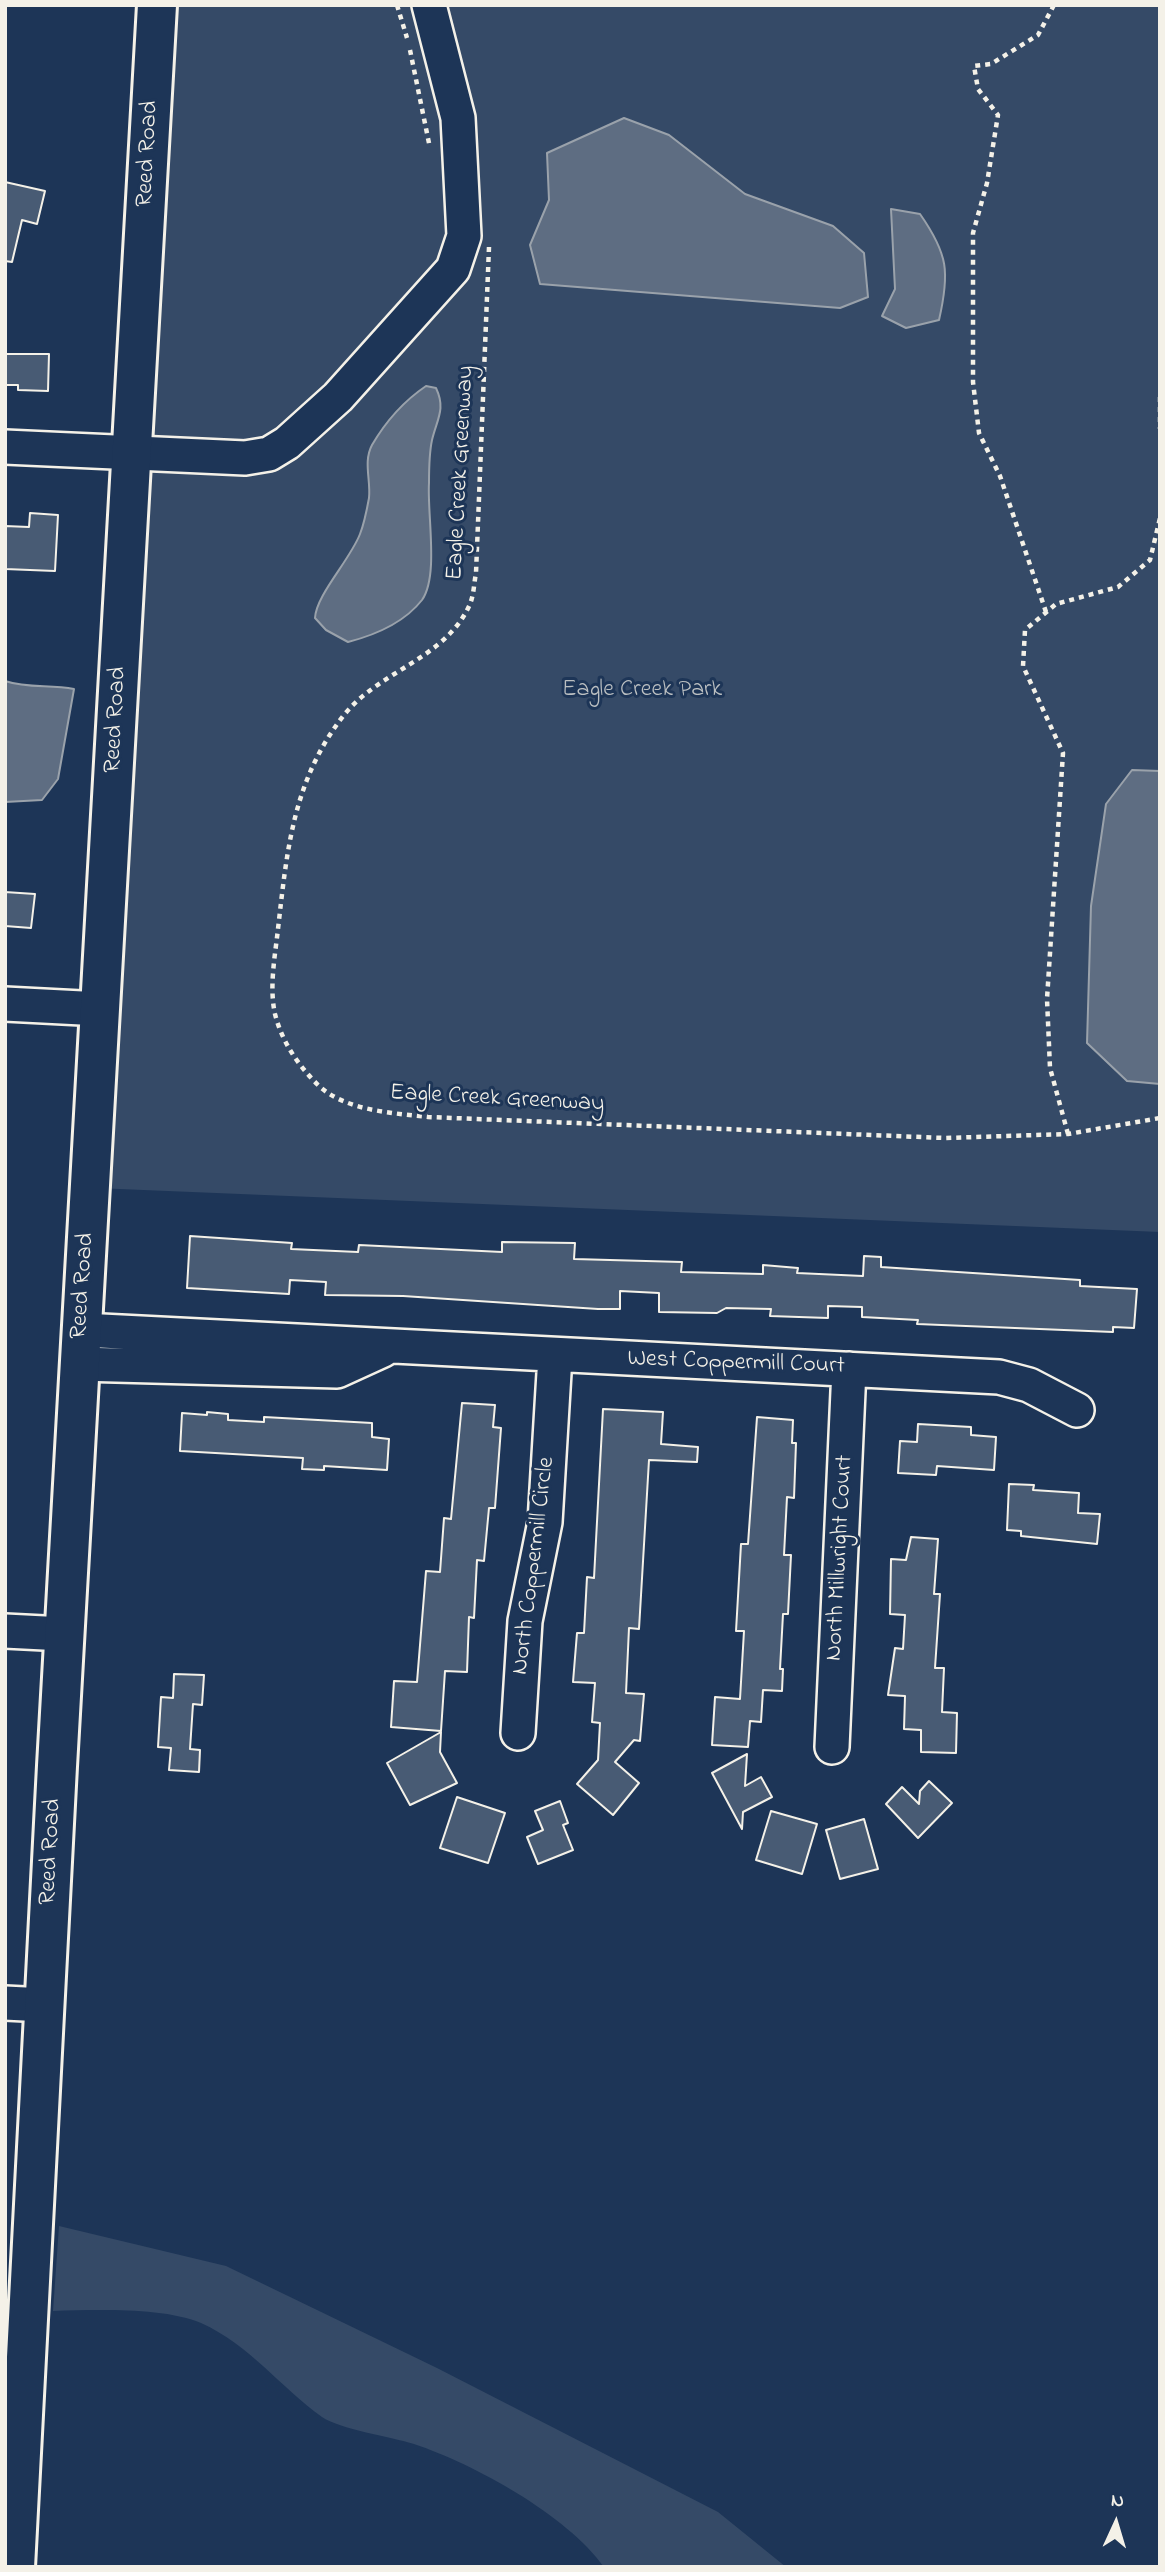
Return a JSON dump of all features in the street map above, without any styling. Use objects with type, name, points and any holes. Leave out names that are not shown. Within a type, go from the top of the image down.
[{"type":"main road","name":"Reed Road","points":[[16,2567],[64,1634],[157,5]]},
{"type":"street","points":[[5,447],[245,458],[269,454],[287,443],[338,397],[453,269],[464,236],[458,118],[429,5]]},
{"type":"street","points":[[5,1004],[101,1009]]},
{"type":"street","name":"West Coppermill Court","points":[[80,1347],[337,1371],[388,1347],[999,1377],[1029,1385],[1077,1410]]},
{"type":"street","name":"North Coppermill Circle","points":[[518,1733],[525,1621],[545,1522],[555,1356]]},
{"type":"street","name":"North Millwright Court","points":[[832,1747],[849,1369]]},
{"type":"street","points":[[5,1631],[64,1634]]},
{"type":"street","points":[[5,2003],[45,2005]]},
{"type":"path","points":[[397,5],[430,149]]},
{"type":"path","points":[[1046,612],[1000,476],[979,433],[973,382],[973,233],[987,183],[998,115],[978,89],[974,66],[991,64],[1038,35],[1054,5]]},
{"type":"path","name":"Eagle Creek Greenway","points":[[463,220],[478,227],[487,236],[490,254],[476,573],[470,603],[440,645],[369,692],[345,713],[325,744],[306,782],[290,830],[272,976],[275,1012],[288,1049],[320,1087],[367,1110],[428,1117],[945,1138],[1068,1134],[1160,1118]]},
{"type":"path","points":[[1160,397],[1160,429]]},
{"type":"path","points":[[1068,1134],[1050,1068],[1047,999],[1063,753],[1023,666],[1025,630],[1056,604],[1118,587],[1150,560],[1160,518]]},
{"type":"green space","name":"Eagle Creek Park","points":[[162,5],[1160,5],[1160,1232],[95,1188]]},
{"type":"green space","points":[[59,2226],[226,2266],[437,2368],[718,2512],[786,2567],[604,2567],[567,2529],[518,2494],[438,2453],[414,2444],[353,2429],[322,2417],[250,2354],[201,2323],[148,2312],[53,2311]]},
{"type":"shaded area","points":[[624,118],[669,135],[745,194],[833,226],[864,253],[868,297],[840,308],[540,284],[530,245],[549,200],[547,153]]},
{"type":"shaded area","points":[[891,209],[920,214],[941,252],[945,289],[939,320],[906,328],[882,316],[895,289]]},
{"type":"shaded area","points":[[426,386],[436,388],[440,402],[430,456],[431,561],[427,589],[415,608],[398,622],[379,632],[348,642],[326,630],[315,618],[317,609],[361,530],[369,498],[369,451],[396,412]]},
{"type":"shaded area","points":[[5,681],[74,689],[58,779],[42,800],[5,802]]},
{"type":"shaded area","points":[[1132,770],[1160,771],[1160,1084],[1127,1081],[1087,1043],[1091,906],[1106,804]]},
{"type":"building","points":[[5,182],[45,191],[37,224],[22,220],[12,262],[5,261]]},
{"type":"building","points":[[5,354],[49,354],[48,391],[18,390],[18,385],[5,385]]},
{"type":"building","points":[[30,513],[58,515],[55,571],[5,569],[5,526],[29,527]]},
{"type":"building","points":[[5,892],[35,894],[31,928],[5,926]]},
{"type":"building","points":[[190,1236],[292,1243],[291,1249],[358,1252],[359,1245],[502,1252],[502,1242],[575,1243],[574,1259],[682,1262],[681,1272],[763,1274],[763,1265],[798,1268],[797,1273],[863,1276],[864,1256],[881,1257],[881,1267],[1080,1280],[1080,1286],[1137,1289],[1134,1328],[1113,1327],[1113,1332],[917,1324],[918,1320],[862,1317],[862,1307],[828,1306],[828,1318],[770,1316],[771,1309],[726,1308],[717,1313],[659,1312],[659,1293],[620,1291],[620,1309],[403,1296],[325,1295],[326,1282],[290,1280],[289,1294],[187,1288]]},
{"type":"building","points":[[462,1403],[495,1405],[493,1427],[501,1428],[495,1508],[489,1508],[484,1561],[477,1560],[474,1618],[469,1617],[467,1672],[445,1671],[441,1731],[391,1727],[394,1681],[417,1682],[426,1571],[440,1572],[444,1518],[451,1519]]},
{"type":"building","points":[[603,1409],[663,1412],[661,1444],[698,1447],[697,1462],[649,1460],[639,1629],[629,1628],[626,1693],[644,1694],[640,1741],[634,1740],[615,1762],[639,1783],[613,1815],[577,1784],[598,1760],[600,1723],[592,1722],[595,1683],[573,1682],[577,1633],[584,1633],[587,1577],[594,1578]]},
{"type":"building","points":[[207,1412],[228,1414],[228,1420],[264,1422],[264,1417],[372,1423],[372,1437],[389,1439],[387,1470],[324,1466],[324,1470],[302,1469],[303,1458],[180,1451],[182,1413],[207,1415]]},
{"type":"building","points":[[757,1417],[793,1420],[792,1443],[796,1443],[794,1498],[787,1497],[784,1555],[791,1555],[788,1614],[783,1614],[780,1669],[783,1669],[782,1691],[763,1690],[761,1722],[750,1721],[748,1747],[712,1745],[715,1697],[740,1699],[744,1631],[736,1631],[741,1544],[748,1544]]},
{"type":"building","points":[[918,1424],[971,1427],[971,1435],[996,1437],[994,1470],[937,1466],[936,1475],[898,1473],[900,1441],[917,1442]]},
{"type":"building","points":[[1009,1484],[1034,1485],[1033,1490],[1079,1493],[1078,1513],[1100,1514],[1097,1544],[1021,1536],[1021,1531],[1007,1530]]},
{"type":"building","points":[[911,1537],[938,1539],[934,1594],[940,1594],[935,1668],[944,1668],[942,1712],[957,1713],[956,1753],[921,1752],[921,1730],[904,1729],[905,1696],[888,1695],[895,1648],[903,1649],[905,1615],[890,1614],[891,1559],[906,1560]]},
{"type":"building","points":[[174,1674],[204,1675],[202,1705],[193,1704],[190,1749],[200,1750],[199,1772],[169,1770],[171,1748],[158,1747],[161,1697],[173,1698]]},
{"type":"building","points":[[441,1732],[440,1752],[457,1783],[410,1805],[387,1763]]},
{"type":"building","points":[[747,1754],[745,1786],[761,1777],[772,1797],[743,1812],[742,1829],[712,1773]]},
{"type":"building","points":[[929,1781],[952,1803],[918,1838],[886,1804],[902,1787],[919,1804],[920,1791]]},
{"type":"building","points":[[457,1797],[505,1813],[488,1863],[440,1848]]},
{"type":"building","points":[[560,1801],[568,1823],[563,1825],[573,1850],[538,1864],[527,1837],[543,1830],[535,1811]]},
{"type":"building","points":[[771,1811],[817,1824],[802,1874],[756,1860]]},
{"type":"building","points":[[864,1819],[878,1869],[840,1879],[826,1830]]}]
